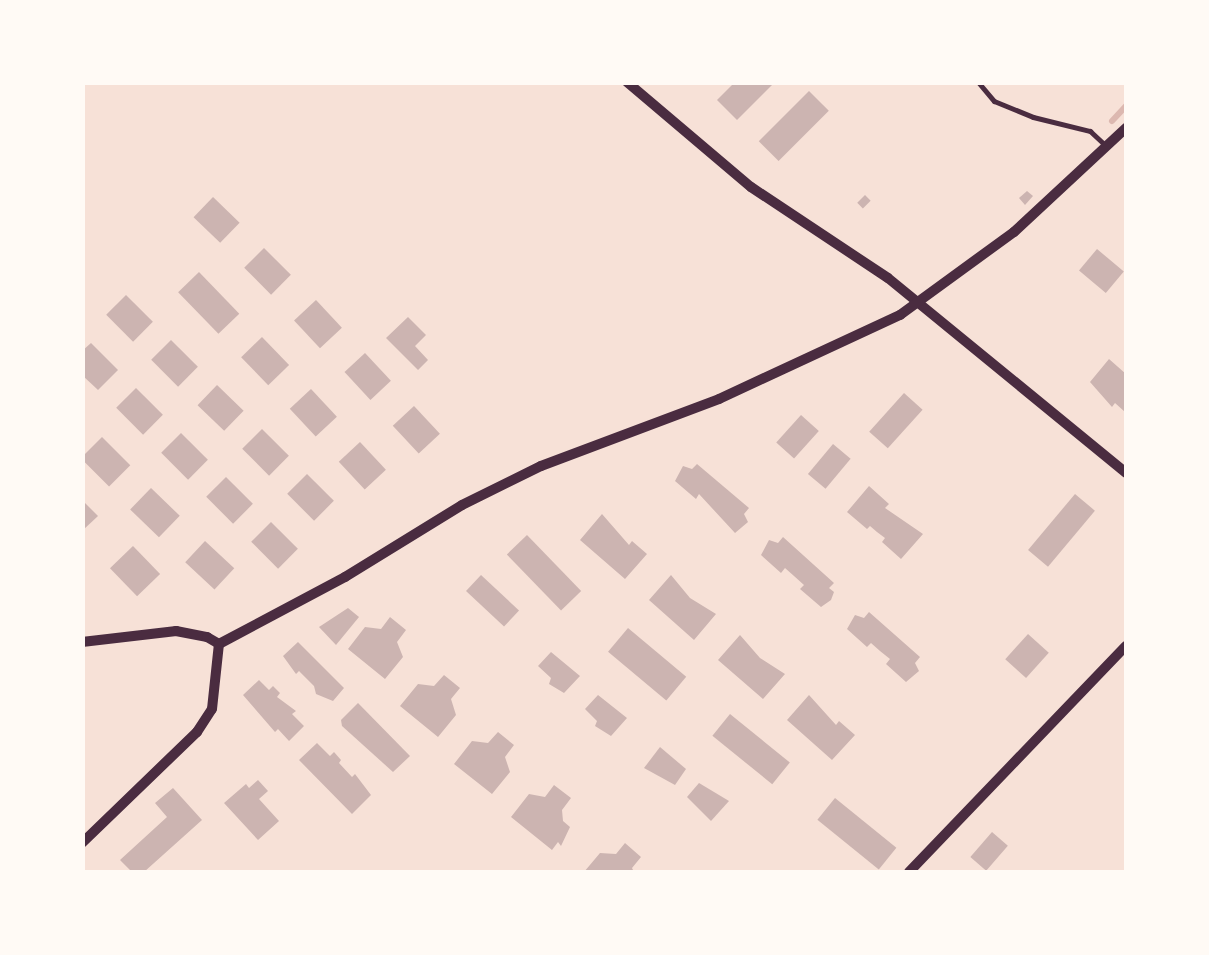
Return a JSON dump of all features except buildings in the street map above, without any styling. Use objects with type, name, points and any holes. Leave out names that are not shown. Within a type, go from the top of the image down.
[{"type":"street","points":[[627,82],[750,188],[920,304],[1126,473]]},
{"type":"street","points":[[219,644],[344,577],[462,505],[541,466],[720,399],[849,342],[920,304],[1046,205],[1126,128]]},
{"type":"street","points":[[82,642],[176,631],[207,636],[219,644]]},
{"type":"street","points":[[82,842],[197,732],[212,709],[219,644]]},
{"type":"street","points":[[909,872],[1126,646]]},
{"type":"lane","points":[[978,82],[994,100],[1033,118],[1090,131],[1107,146]]},
{"type":"waterway","points":[[1112,121],[1126,106]]}]
